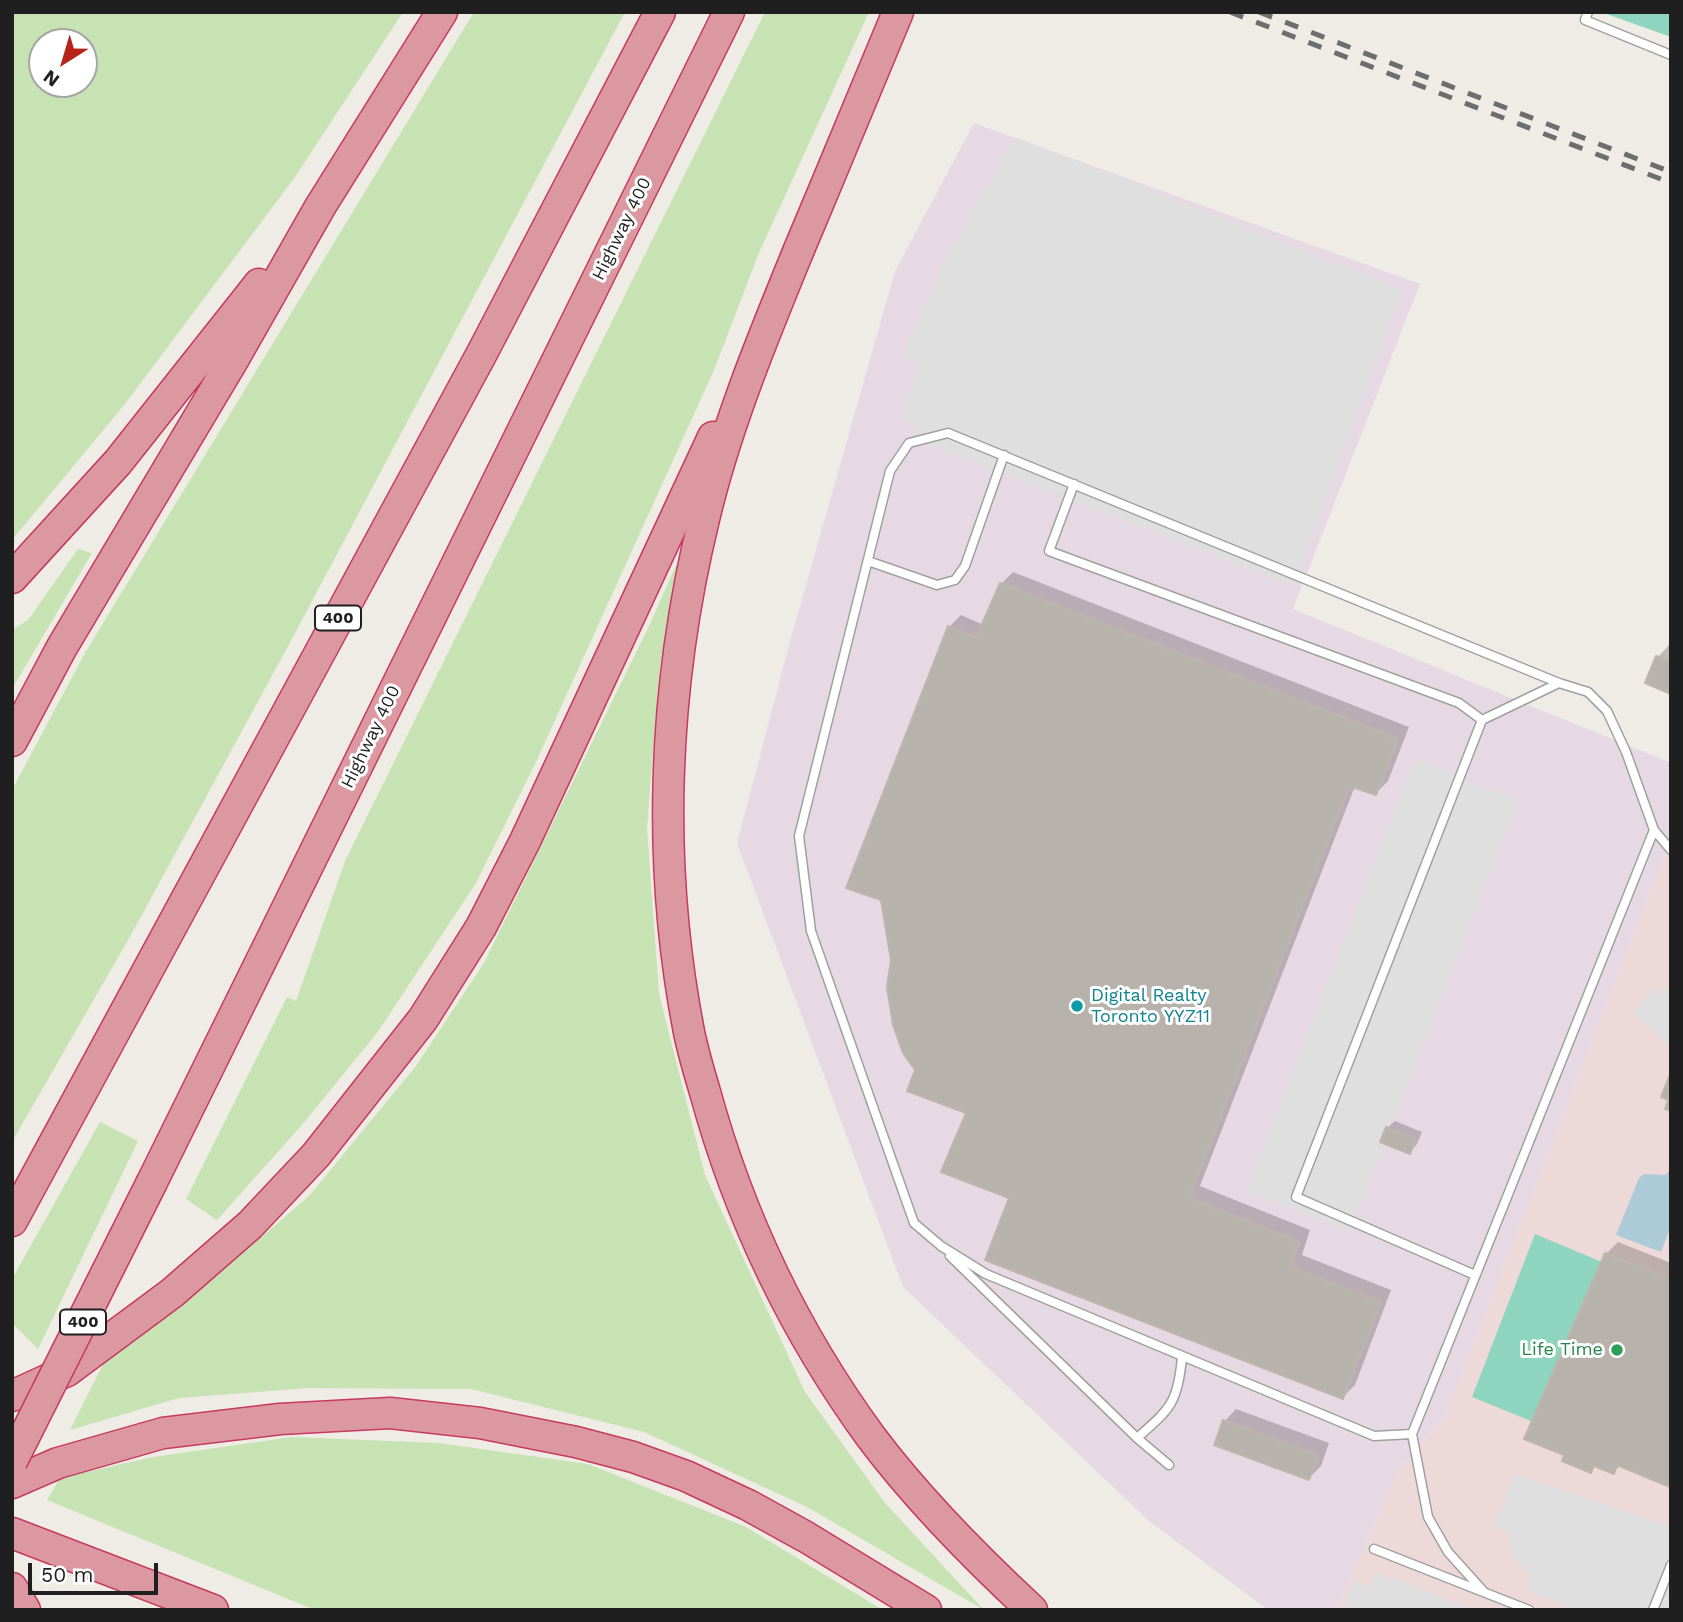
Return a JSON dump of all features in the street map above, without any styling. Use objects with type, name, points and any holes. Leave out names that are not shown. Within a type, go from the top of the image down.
[{"type":"highway","points":[[12,741],[62,647],[233,360],[320,207],[442,12]]},
{"type":"highway","name":"400","points":[[12,1221],[481,355],[660,12]]},
{"type":"highway","name":"Highway 400","points":[[12,1461],[729,12]]},
{"type":"highway","points":[[898,12],[770,320],[735,417],[704,517],[686,608],[672,701],[668,808],[672,903],[689,1034],[717,1138],[761,1251],[814,1350],[873,1440],[906,1480],[1032,1610]]},
{"type":"highway","points":[[12,578],[118,462],[320,207]]},
{"type":"highway","points":[[12,1396],[67,1371],[172,1293],[250,1225],[316,1155],[423,1019],[481,927],[525,841],[671,525],[770,320]]},
{"type":"highway","points":[[12,1483],[58,1463],[163,1433],[280,1419],[390,1413],[480,1423],[576,1442],[633,1457],[686,1476],[783,1525],[926,1610]]},
{"type":"highway","points":[[21,1537],[213,1610]]},
{"type":"highway","points":[[12,1588],[24,1610]]},
{"type":"lane","points":[[1588,12],[1585,20],[1671,55]]},
{"type":"lane","points":[[1169,1465],[1137,1438],[941,1246],[914,1223],[811,931],[799,836],[890,471],[909,443],[948,433],[1559,683],[1588,692],[1607,711],[1626,752],[1654,830],[1671,850]]},
{"type":"lane","points":[[868,561],[937,585],[955,580],[965,566],[1004,455]]},
{"type":"lane","points":[[1074,484],[1049,551],[1459,703],[1482,720]]},
{"type":"lane","points":[[1475,1275],[1296,1197],[1482,720],[1559,683]]},
{"type":"lane","points":[[1484,1591],[1448,1552],[1428,1517],[1412,1434],[1654,830]]},
{"type":"lane","points":[[941,1246],[986,1274],[1374,1436],[1412,1434]]},
{"type":"lane","points":[[1137,1438],[1169,1410],[1180,1381],[1182,1357]]},
{"type":"lane","points":[[1374,1549],[1530,1610]]},
{"type":"lane","points":[[1653,1610],[1671,1564]]},
{"type":"shaded area","points":[[974,123],[1420,284],[1293,609],[1671,763],[1671,839],[1445,1417],[1399,1470],[1336,1610],[1268,1610],[1149,1521],[903,1287],[737,843],[789,645],[895,271]]},
{"type":"shaded area","points":[[1015,137],[1402,289],[1294,586],[926,443],[902,414],[921,362],[902,358],[948,254]]},
{"type":"shaded area","points":[[1415,759],[1518,800],[1350,1231],[1247,1191]]},
{"type":"shaded area","points":[[1671,839],[1671,1610],[1336,1610],[1399,1470],[1445,1417]]},
{"type":"shaded area","points":[[1671,984],[1671,1048],[1634,1012],[1657,987],[1663,992]]},
{"type":"shaded area","points":[[1515,1474],[1671,1527],[1671,1610],[1577,1610],[1527,1591],[1531,1576],[1511,1553],[1508,1532],[1494,1527]]},
{"type":"shaded area","points":[[1376,1572],[1475,1610],[1350,1610],[1343,1607],[1356,1580],[1371,1586]]},
{"type":"green space","points":[[12,12],[403,12],[295,177],[125,404],[12,540]]},
{"type":"green space","points":[[474,12],[625,12],[286,650],[132,933],[12,1142],[12,790],[85,653]]},
{"type":"green space","points":[[765,12],[869,12],[758,255],[715,368],[536,762],[476,883],[377,1033],[301,1126],[217,1220],[186,1199],[287,997],[296,1001],[345,861]]},
{"type":"green space","points":[[1601,12],[1671,12],[1671,37]]},
{"type":"green space","points":[[688,538],[674,587],[659,674],[647,828],[659,994],[705,1175],[805,1392],[885,1503],[984,1610],[807,1507],[644,1432],[471,1389],[308,1388],[179,1398],[70,1430],[103,1364],[179,1308],[309,1196],[416,1066],[484,963],[649,626]]},
{"type":"green space","points":[[78,549],[92,553],[12,689],[12,630],[28,620]]},
{"type":"green space","points":[[100,1122],[138,1141],[38,1349],[12,1323],[12,1279]]},
{"type":"green space","points":[[1535,1234],[1602,1262],[1531,1421],[1472,1397]]},
{"type":"green space","points":[[292,1437],[439,1443],[588,1464],[746,1527],[883,1610],[315,1610],[47,1500],[60,1478],[153,1457]]},
{"type":"water","points":[[1671,1170],[1671,1226],[1661,1252],[1616,1235],[1639,1178],[1644,1174],[1665,1175]]},
{"type":"building","name":"Digital Realty Toronto YYZ11","points":[[1000,583],[1398,739],[1376,795],[1349,786],[1189,1198],[1299,1242],[1291,1267],[1381,1302],[1343,1399],[985,1260],[1009,1198],[941,1172],[966,1113],[907,1091],[915,1070],[903,1053],[893,1025],[887,987],[891,960],[881,900],[846,888],[948,626],[976,638]]},
{"type":"building","points":[[1656,656],[1671,661],[1671,694],[1645,683]]},
{"type":"building","points":[[1670,1074],[1671,1111],[1665,1109],[1668,1100],[1661,1097]]},
{"type":"building","points":[[1386,1127],[1416,1139],[1410,1154],[1380,1142]]},
{"type":"building","name":"Life Time","points":[[1605,1253],[1671,1279],[1670,1487],[1617,1465],[1614,1474],[1594,1466],[1591,1473],[1562,1461],[1564,1455],[1524,1439]]},
{"type":"building","points":[[1223,1420],[1318,1455],[1309,1480],[1214,1445]]},
{"type":"railway","points":[[1230,12],[1671,183]]},
{"type":"railway","points":[[1259,12],[1671,172]]},
{"type":"place","name":"Digital Realty Toronto YYZ11","points":[[1077,1006]]},
{"type":"place","name":"Life Time","points":[[1617,1350]]}]
